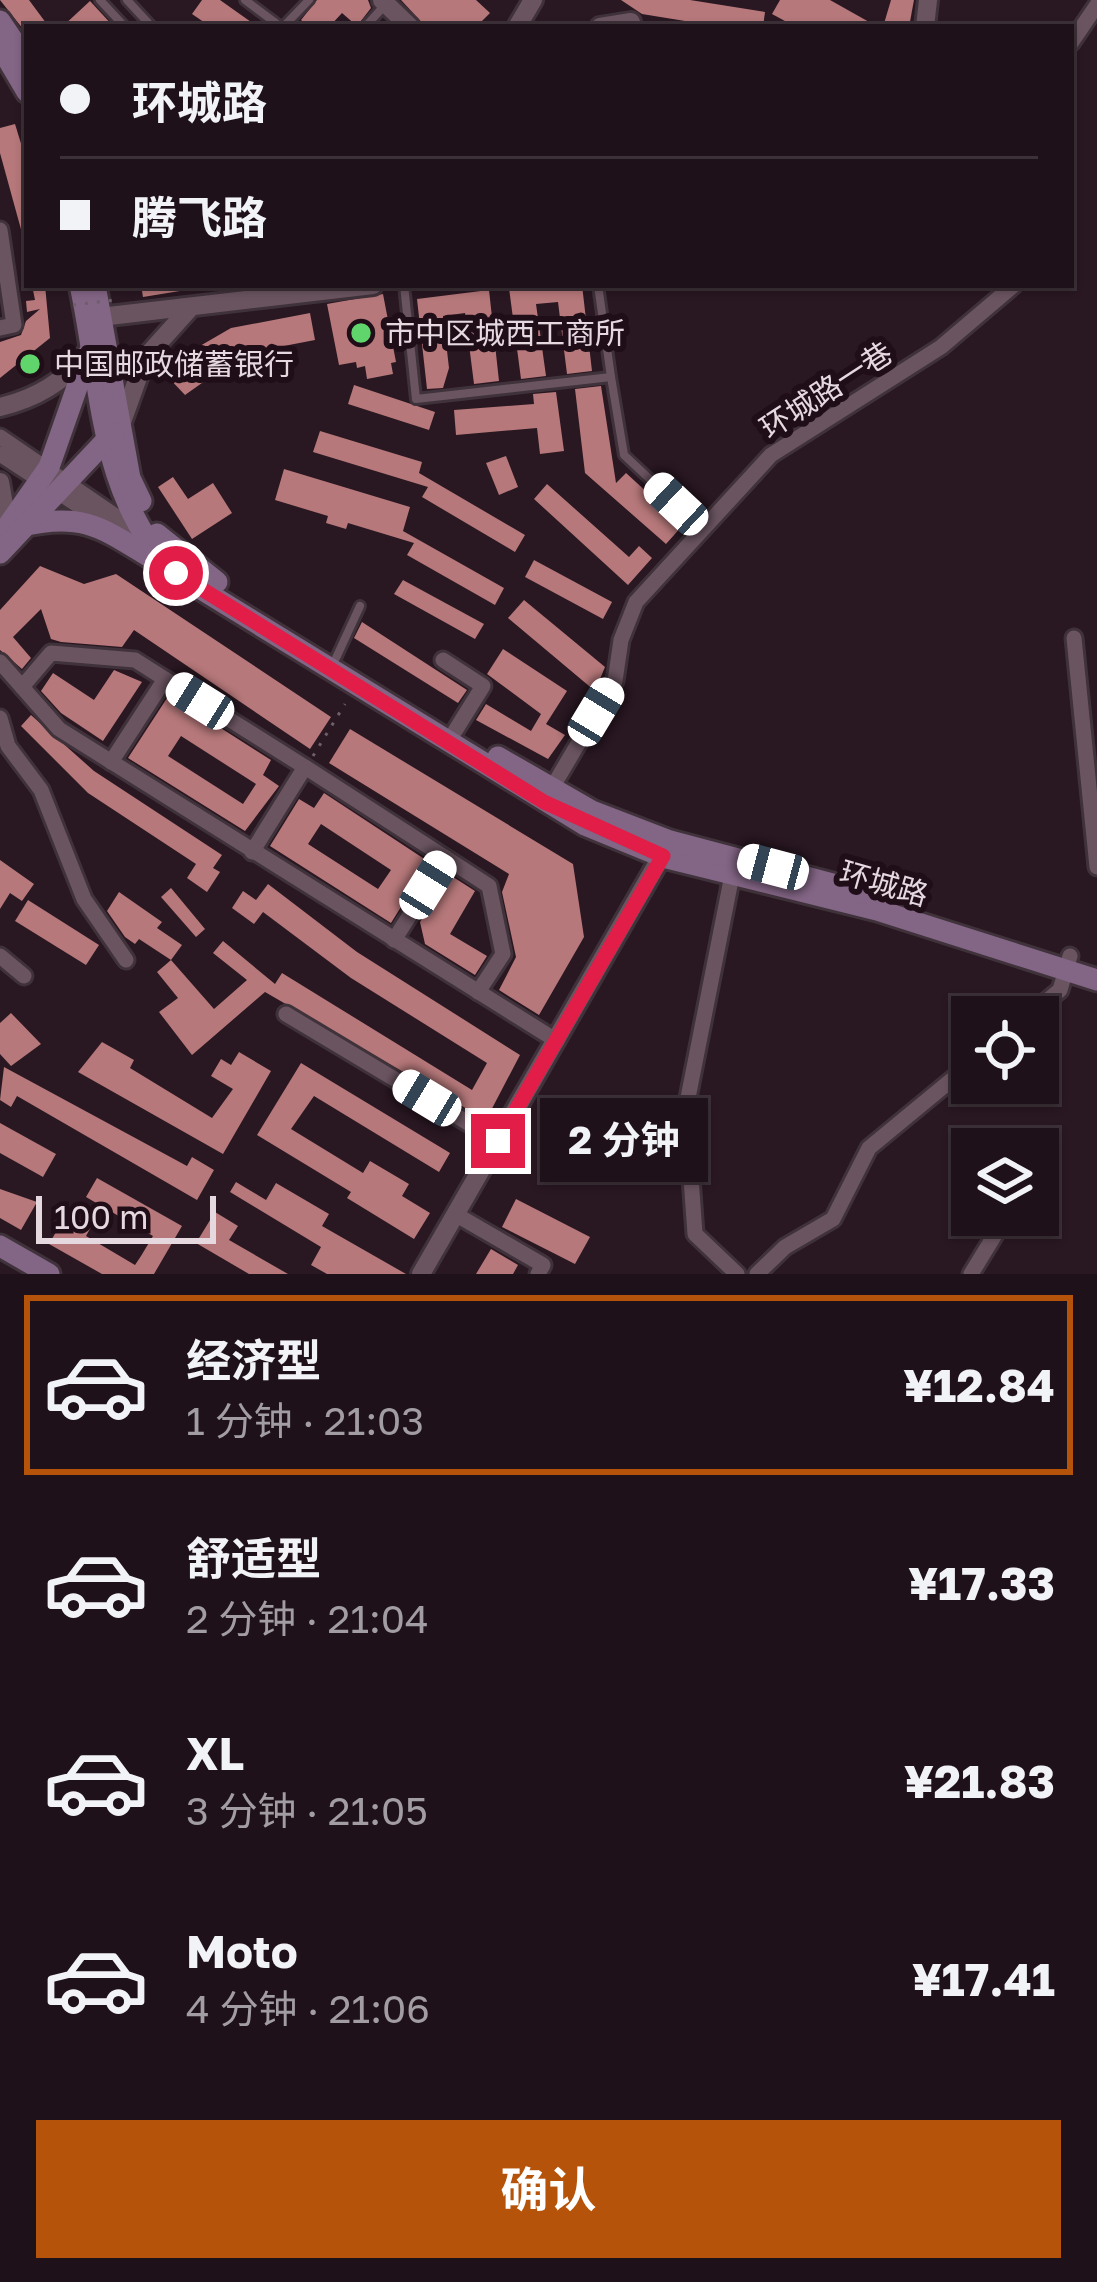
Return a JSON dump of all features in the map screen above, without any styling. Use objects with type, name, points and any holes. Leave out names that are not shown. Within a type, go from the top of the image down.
[{"type":"main road","points":[[0,20],[24,56]]},
{"type":"main road","points":[[0,46],[24,87]]},
{"type":"main road","name":"环城路","points":[[91,305],[92,347],[130,478],[174,562],[455,731],[547,796]]},
{"type":"main road","name":"环城路","points":[[91,305],[115,431],[116,482],[140,532],[174,562],[547,796],[666,849],[1097,966]]},
{"type":"main road","points":[[54,479],[92,347]]},
{"type":"main road","points":[[0,554],[13,525],[54,479],[115,431]]},
{"type":"main road","points":[[13,525],[60,518],[93,522],[174,562]]},
{"type":"main road","name":"环城路","points":[[1069,962],[1097,980]]},
{"type":"main road","points":[[0,1246],[49,1274]]},
{"type":"street","points":[[384,2],[407,24]]},
{"type":"street","points":[[1074,39],[1097,5]]},
{"type":"street","points":[[619,24],[632,22]]},
{"type":"street","points":[[0,230],[14,325],[0,328]]},
{"type":"street","points":[[91,305],[190,308],[267,293],[333,288]]},
{"type":"street","name":"环城路一巷","points":[[547,796],[615,681],[621,640],[636,602],[771,455],[941,347],[1012,288]]},
{"type":"street","points":[[115,431],[145,358],[190,308]]},
{"type":"street","points":[[0,407],[29,400],[72,371],[92,347]]},
{"type":"street","points":[[0,437],[174,562]]},
{"type":"street","points":[[0,454],[54,479],[140,532]]},
{"type":"street","points":[[0,482],[13,525]]},
{"type":"street","points":[[1074,638],[1097,867]]},
{"type":"street","points":[[22,688],[51,653],[135,660],[489,886],[502,954],[478,992]]},
{"type":"street","points":[[443,660],[483,686],[455,731]]},
{"type":"street","points":[[0,662],[59,729],[557,1040]]},
{"type":"street","points":[[111,762],[165,679]]},
{"type":"street","points":[[0,718],[8,746],[41,790],[84,898],[126,960]]},
{"type":"street","points":[[251,852],[305,767]]},
{"type":"street","points":[[421,1274],[666,849]]},
{"type":"street","points":[[394,940],[446,858]]},
{"type":"street","points":[[734,866],[686,1108],[695,1234],[737,1274]]},
{"type":"street","points":[[0,956],[24,976]]},
{"type":"street","points":[[1053,996],[1060,990],[1069,962]]},
{"type":"street","points":[[286,1013],[498,1141]]},
{"type":"street","points":[[757,1274],[785,1246],[832,1219],[869,1148],[951,1080]]},
{"type":"street","points":[[455,1214],[543,1265],[538,1274]]},
{"type":"street","points":[[970,1274],[994,1236]]},
{"type":"lane","points":[[100,0],[122,24]]},
{"type":"lane","points":[[127,0],[149,24]]},
{"type":"lane","points":[[245,0],[278,24]]},
{"type":"lane","points":[[285,24],[309,0]]},
{"type":"lane","points":[[404,288],[416,399],[611,377]]},
{"type":"lane","points":[[598,288],[624,455],[703,529]]},
{"type":"lane","points":[[336,658],[360,606]]},
{"type":"path","points":[[305,767],[345,704]]},
{"type":"building","points":[[0,0],[29,0],[47,24],[24,24],[24,30]]},
{"type":"building","points":[[202,0],[220,0],[254,24],[207,24],[192,14]]},
{"type":"building","points":[[317,0],[368,0],[371,8],[359,24],[342,13],[332,24],[301,20]]},
{"type":"building","points":[[401,0],[476,0],[490,13],[479,24],[423,24]]},
{"type":"building","points":[[621,0],[690,0],[765,12],[763,24],[704,24],[642,14]]},
{"type":"building","points":[[780,0],[830,0],[873,24],[790,24],[772,14]]},
{"type":"building","points":[[891,0],[914,0],[910,24],[884,24]]},
{"type":"building","points":[[90,1],[111,24],[65,24]]},
{"type":"building","points":[[15,124],[24,153],[24,233],[0,153],[0,128]]},
{"type":"building","points":[[33,288],[45,288],[50,338],[0,378],[0,342],[21,335],[26,321],[40,309],[27,312],[26,301],[35,300]]},
{"type":"building","points":[[142,288],[186,288],[186,290],[143,297]]},
{"type":"building","points":[[509,288],[582,288],[592,371],[567,374],[558,302],[536,304],[546,376],[521,379]]},
{"type":"building","points":[[489,290],[499,381],[474,384],[465,313],[443,316],[449,368],[443,388],[427,389],[417,299]]},
{"type":"building","name":"市中区城西工商所","points":[[383,294],[396,362],[391,363],[393,374],[367,379],[365,366],[357,368],[356,362],[339,365],[327,304]]},
{"type":"building","points":[[310,313],[315,340],[243,354],[185,395],[166,375],[193,350],[231,328]]},
{"type":"building","points":[[354,385],[435,412],[429,430],[348,404]]},
{"type":"building","points":[[601,386],[616,483],[626,473],[683,525],[666,544],[585,473],[575,389]]},
{"type":"building","points":[[556,392],[564,451],[540,454],[537,428],[456,435],[454,410],[534,404],[533,394]]},
{"type":"building","points":[[320,431],[422,462],[419,473],[525,535],[515,552],[422,497],[428,487],[313,452]]},
{"type":"building","points":[[506,456],[518,487],[499,495],[486,463]]},
{"type":"building","points":[[284,469],[410,507],[403,531],[504,588],[495,605],[407,555],[414,543],[348,523],[346,529],[326,523],[328,516],[275,500]]},
{"type":"building","points":[[173,477],[188,499],[213,483],[232,513],[192,539],[158,487]]},
{"type":"building","points":[[547,484],[629,557],[639,546],[652,558],[628,585],[534,499]]},
{"type":"building","points":[[534,560],[612,602],[603,619],[525,577]]},
{"type":"building","points":[[40,566],[84,584],[116,574],[331,717],[310,749],[134,630],[122,647],[61,642],[51,639],[41,609],[13,637],[31,658],[22,669],[0,650],[0,610]]},
{"type":"building","points":[[403,580],[484,624],[475,639],[394,594]]},
{"type":"building","points":[[524,600],[605,667],[595,691],[508,618]]},
{"type":"building","points":[[362,622],[467,690],[458,703],[354,638]]},
{"type":"building","points":[[503,649],[567,691],[546,724],[565,735],[548,759],[476,720],[486,704],[531,731],[541,714],[487,674]]},
{"type":"building","points":[[114,670],[142,682],[103,741],[61,713],[41,691],[53,673],[94,700]]},
{"type":"building","points":[[169,695],[271,760],[263,775],[279,786],[245,831],[128,758]],"holes":[[[181,736],[256,784],[243,804],[168,756]]]},
{"type":"building","points":[[31,715],[94,771],[222,855],[213,868],[220,872],[207,892],[187,878],[196,864],[88,793],[21,726]]},
{"type":"building","points":[[350,729],[573,864],[584,937],[539,1015],[499,990],[516,957],[502,892],[509,874],[329,763]]},
{"type":"building","points":[[324,793],[429,862],[391,923],[270,846],[299,799],[314,808]],"holes":[[[321,824],[391,870],[378,889],[308,844]]]},
{"type":"building","points":[[0,860],[34,884],[22,901],[10,893],[0,909]]},
{"type":"building","points":[[450,875],[475,891],[450,934],[487,956],[475,975],[425,944],[420,922]]},
{"type":"building","points":[[268,884],[357,952],[520,1055],[486,1120],[265,992],[192,1055],[159,1012],[178,998],[157,972],[171,960],[214,1009],[247,980],[213,953],[223,941],[275,984],[282,973],[472,1090],[487,1063],[351,978],[263,912],[254,924],[232,908],[243,891],[256,900]]},
{"type":"building","points":[[171,888],[205,929],[196,937],[161,897]]},
{"type":"building","points":[[119,892],[162,922],[157,928],[182,945],[171,960],[139,939],[135,944],[125,937],[107,911]]},
{"type":"building","points":[[28,900],[99,945],[86,965],[15,921]]},
{"type":"building","points":[[11,1013],[41,1044],[11,1066],[0,1054],[0,1023]]},
{"type":"building","points":[[102,1042],[134,1060],[130,1068],[212,1118],[233,1089],[211,1076],[221,1059],[231,1065],[239,1052],[271,1071],[223,1154],[78,1072]]},
{"type":"building","points":[[301,1063],[450,1153],[439,1172],[314,1096],[291,1129],[363,1173],[370,1161],[409,1184],[402,1196],[430,1213],[414,1239],[347,1198],[351,1192],[257,1135]]},
{"type":"building","points":[[4,1067],[187,1166],[192,1157],[214,1170],[197,1200],[17,1096],[11,1107],[0,1100]]},
{"type":"building","points":[[0,1123],[56,1154],[43,1177],[0,1153]]},
{"type":"building","points":[[97,1178],[182,1226],[154,1274],[102,1274],[49,1244],[67,1213],[91,1227],[86,1236],[135,1265],[153,1236],[86,1197]]},
{"type":"building","points":[[236,1182],[266,1200],[276,1183],[329,1214],[322,1226],[406,1274],[327,1274],[311,1265],[321,1247],[230,1192]]},
{"type":"building","points":[[0,1189],[37,1202],[21,1230],[0,1218]]},
{"type":"building","points":[[516,1199],[590,1237],[575,1264],[502,1227]]},
{"type":"building","points":[[215,1212],[238,1226],[229,1240],[288,1274],[249,1274],[196,1243]]},
{"type":"building","points":[[491,1249],[518,1265],[513,1274],[476,1274]]},
{"type":"place","name":"市中区城西工商所","points":[[361,333]]},
{"type":"place","name":"中国邮政储蓄银行","points":[[30,364]]},
{"type":"route","points":[[176,573],[544,802],[585,825],[663,856],[498,1141]]}]
